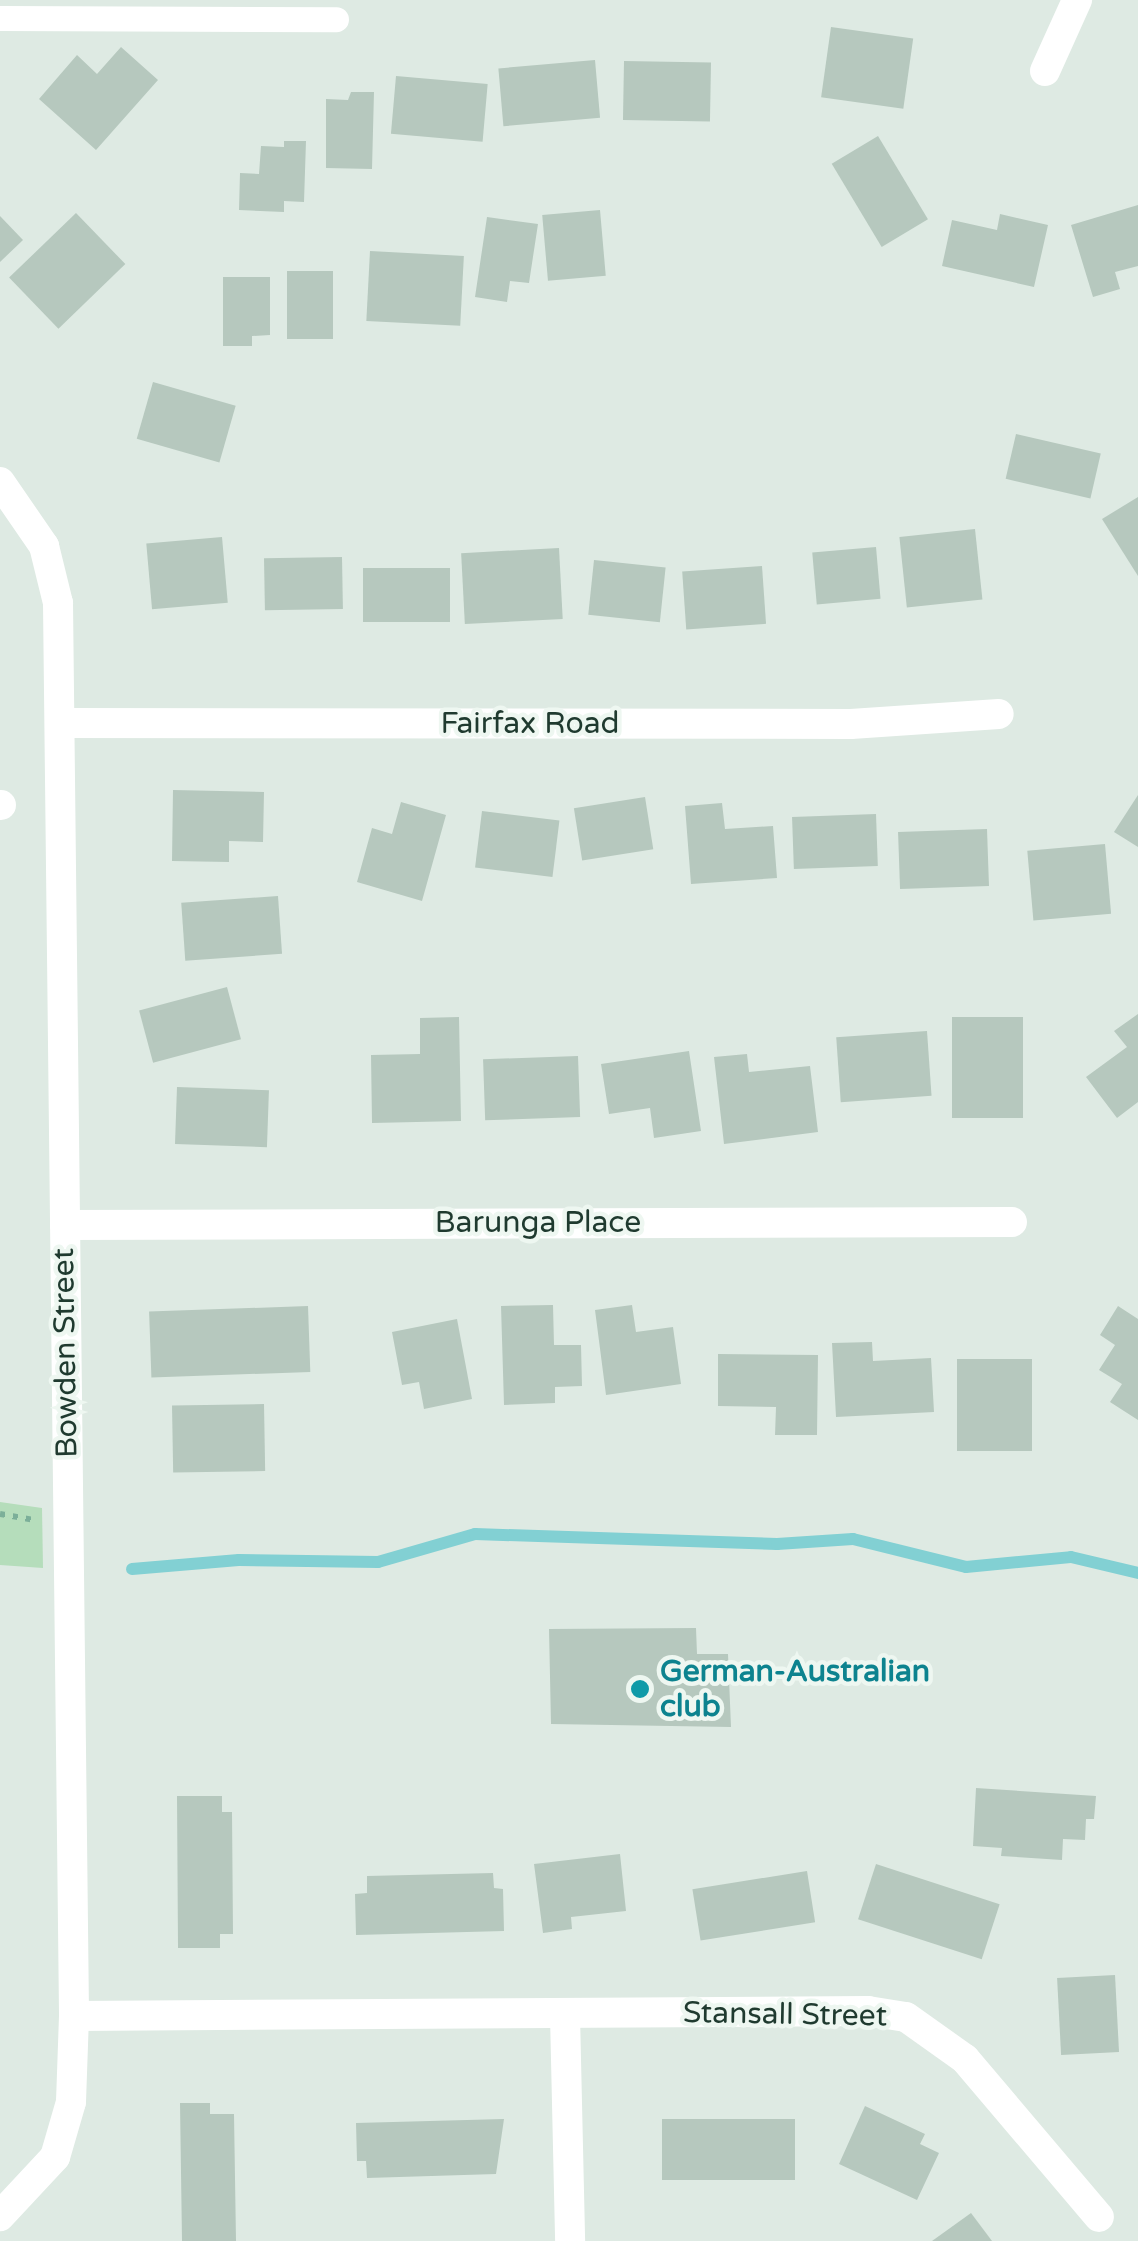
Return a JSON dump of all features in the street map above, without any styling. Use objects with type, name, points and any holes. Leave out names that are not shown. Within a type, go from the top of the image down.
[{"type":"street","points":[[1045,70],[1077,0]]},
{"type":"street","name":"Bowden Street","points":[[0,482],[30,518],[53,572],[60,723],[74,2016],[71,2102],[56,2156],[0,2216]]},
{"type":"street","name":"Fairfax Road","points":[[60,723],[852,724],[999,714]]},
{"type":"street","name":"Barunga Place","points":[[64,1224],[1012,1222]]},
{"type":"street","name":"Stansall Street","points":[[74,2016],[868,2011],[906,2017],[964,2058],[1099,2216]]},
{"type":"street","points":[[566,2015],[570,2241]]},
{"type":"lane","points":[[0,18],[336,19]]},
{"type":"path","points":[[0,1514],[32,1520]]},
{"type":"green space","points":[[0,1502],[42,1508],[43,1568],[0,1565]]},
{"type":"building","points":[[831,27],[913,39],[903,109],[821,97]]},
{"type":"building","points":[[121,47],[158,80],[96,150],[39,99],[77,55],[97,74]]},
{"type":"building","points":[[595,60],[600,118],[503,126],[498,68]]},
{"type":"building","points":[[624,61],[711,63],[710,122],[623,120]]},
{"type":"building","points":[[396,76],[488,84],[483,142],[391,134]]},
{"type":"building","points":[[351,92],[374,92],[372,169],[326,168],[326,99],[348,100]]},
{"type":"building","points":[[878,136],[928,219],[882,247],[832,164]]},
{"type":"building","points":[[284,141],[306,141],[304,202],[284,201],[284,212],[239,210],[240,173],[259,174],[261,146],[284,147]]},
{"type":"building","points":[[1138,205],[1138,266],[1115,272],[1120,289],[1093,297],[1071,225]]},
{"type":"building","points":[[600,210],[606,276],[548,281],[542,215]]},
{"type":"building","points":[[76,213],[125,264],[58,329],[9,278]]},
{"type":"building","points":[[1000,214],[1048,225],[1034,287],[942,266],[952,220],[997,230]]},
{"type":"building","points":[[0,216],[23,240],[0,262]]},
{"type":"building","points":[[487,217],[538,224],[529,283],[510,281],[507,302],[475,297]]},
{"type":"building","points":[[370,251],[464,256],[460,326],[366,321]]},
{"type":"building","points":[[287,271],[333,271],[333,339],[287,339]]},
{"type":"building","points":[[223,277],[270,277],[270,335],[252,336],[252,346],[223,346]]},
{"type":"building","points":[[153,382],[236,406],[219,462],[137,439]]},
{"type":"building","points":[[1016,434],[1101,454],[1090,498],[1006,479]]},
{"type":"building","points":[[1138,497],[1138,576],[1102,519]]},
{"type":"building","points":[[975,529],[982,600],[907,608],[899,537]]},
{"type":"building","points":[[222,537],[228,603],[152,609],[146,544]]},
{"type":"building","points":[[876,547],[881,599],[817,604],[812,553]]},
{"type":"building","points":[[559,548],[563,619],[465,624],[461,553]]},
{"type":"building","points":[[342,557],[343,609],[265,610],[264,558]]},
{"type":"building","points":[[594,560],[666,568],[660,622],[588,615]]},
{"type":"building","points":[[762,566],[766,624],[686,629],[682,572]]},
{"type":"building","points":[[363,568],[450,568],[450,622],[363,622]]},
{"type":"building","points":[[173,790],[264,792],[263,842],[229,841],[229,862],[172,861]]},
{"type":"building","points":[[1138,795],[1138,847],[1114,832]]},
{"type":"building","points":[[645,797],[653,849],[582,861],[574,808]]},
{"type":"building","points":[[401,802],[446,815],[422,901],[357,882],[372,828],[392,834]]},
{"type":"building","points":[[722,803],[725,829],[773,826],[777,878],[691,884],[685,806]]},
{"type":"building","points":[[482,811],[559,821],[552,877],[475,868]]},
{"type":"building","points":[[876,814],[878,866],[794,869],[792,817]]},
{"type":"building","points":[[987,829],[989,886],[900,889],[898,832]]},
{"type":"building","points":[[1105,844],[1111,914],[1033,921],[1027,851]]},
{"type":"building","points":[[278,896],[282,954],[185,961],[181,903]]},
{"type":"building","points":[[227,987],[241,1039],[153,1063],[139,1011]]},
{"type":"building","points":[[1138,1014],[1138,1102],[1117,1118],[1086,1077],[1127,1047],[1114,1031]]},
{"type":"building","points":[[459,1017],[461,1121],[372,1123],[371,1055],[420,1054],[420,1018]]},
{"type":"building","points":[[952,1017],[1023,1017],[1023,1118],[952,1118]]},
{"type":"building","points":[[927,1031],[932,1096],[841,1102],[836,1037]]},
{"type":"building","points":[[689,1051],[701,1131],[654,1138],[650,1108],[609,1114],[601,1064]]},
{"type":"building","points":[[747,1054],[749,1072],[810,1066],[818,1132],[724,1144],[714,1057]]},
{"type":"building","points":[[578,1056],[580,1117],[485,1120],[483,1059]]},
{"type":"building","points":[[177,1087],[269,1090],[267,1147],[175,1144]]},
{"type":"building","points":[[553,1305],[554,1345],[581,1345],[582,1386],[555,1387],[555,1403],[504,1405],[501,1306]]},
{"type":"building","points":[[632,1305],[636,1332],[673,1327],[681,1384],[606,1395],[595,1310]]},
{"type":"building","points":[[308,1306],[310,1372],[151,1378],[149,1312]]},
{"type":"building","points":[[1118,1306],[1138,1319],[1138,1420],[1110,1402],[1122,1384],[1099,1370],[1115,1345],[1100,1335]]},
{"type":"building","points":[[457,1319],[472,1399],[424,1409],[419,1382],[402,1385],[392,1332]]},
{"type":"building","points":[[872,1342],[873,1361],[931,1358],[934,1412],[836,1417],[832,1343]]},
{"type":"building","points":[[718,1354],[818,1355],[817,1435],[775,1435],[776,1407],[718,1406]]},
{"type":"building","points":[[957,1359],[1032,1359],[1032,1451],[957,1451]]},
{"type":"building","points":[[264,1404],[265,1471],[173,1473],[172,1406]]},
{"type":"building","name":"German-Australian club","points":[[696,1628],[697,1654],[728,1654],[731,1727],[551,1724],[549,1629]]},
{"type":"building","points":[[976,1788],[1096,1796],[1094,1819],[1086,1819],[1085,1840],[1063,1839],[1062,1860],[1001,1856],[1002,1848],[973,1846]]},
{"type":"building","points":[[177,1796],[222,1796],[222,1812],[232,1812],[233,1934],[220,1934],[220,1948],[178,1948]]},
{"type":"building","points":[[620,1854],[626,1911],[571,1917],[572,1929],[543,1933],[534,1864]]},
{"type":"building","points":[[876,1864],[1000,1904],[982,1959],[858,1919]]},
{"type":"building","points":[[807,1871],[815,1922],[701,1941],[692,1889]]},
{"type":"building","points":[[493,1873],[494,1888],[503,1889],[504,1931],[356,1935],[355,1894],[367,1893],[367,1876]]},
{"type":"building","points":[[1115,1975],[1119,2052],[1061,2055],[1057,1978]]},
{"type":"building","points":[[180,2103],[210,2103],[210,2114],[234,2114],[236,2241],[182,2241]]},
{"type":"building","points":[[865,2106],[925,2134],[920,2144],[939,2153],[917,2200],[839,2164]]},
{"type":"building","points":[[504,2119],[496,2174],[367,2178],[366,2161],[357,2161],[356,2123]]},
{"type":"building","points":[[662,2119],[795,2119],[795,2180],[662,2180]]},
{"type":"building","points":[[971,2213],[992,2241],[932,2241]]},
{"type":"waterway","points":[[132,1569],[239,1560],[378,1562],[475,1534],[777,1544],[853,1539],[966,1567],[1071,1557],[1138,1573]]},
{"type":"place","name":"German-Australian club","points":[[640,1689]]}]
